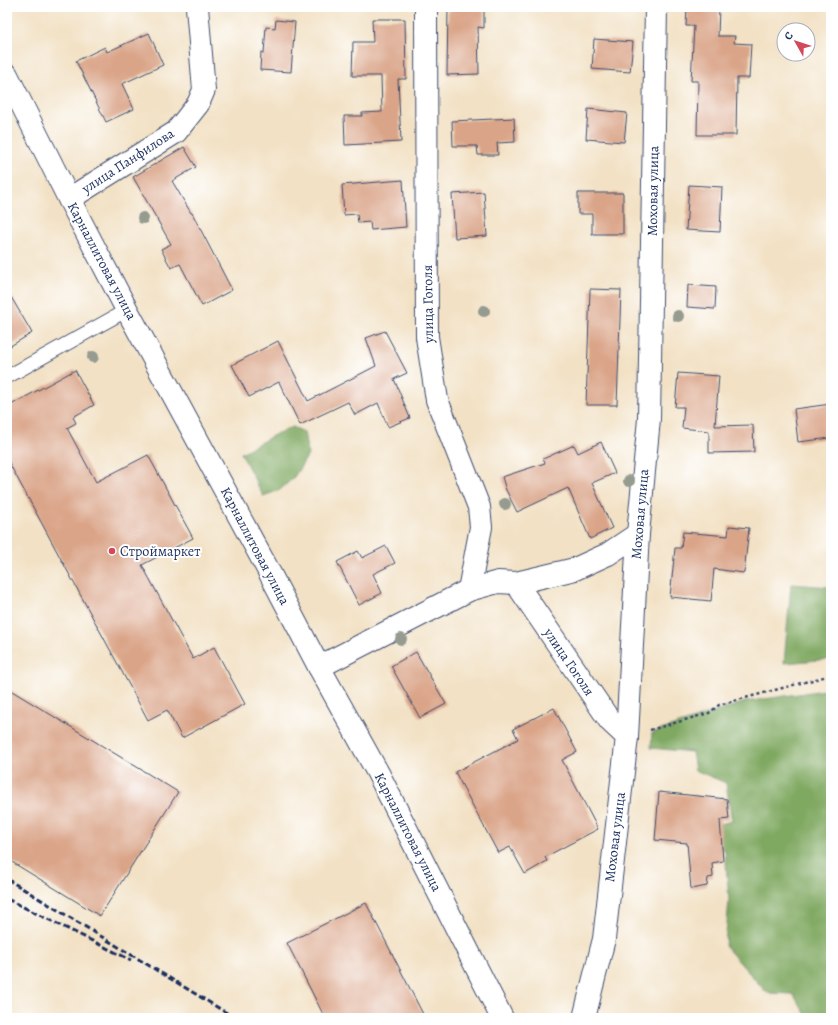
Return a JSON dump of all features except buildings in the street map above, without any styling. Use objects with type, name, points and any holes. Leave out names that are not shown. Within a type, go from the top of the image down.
[{"type":"street","name":"улица Панфилова","points":[[69,199],[176,132],[198,104],[204,90],[197,7]]},
{"type":"street","name":"улица Гоголя","points":[[426,7],[427,337],[437,400],[479,507],[481,527],[469,590]]},
{"type":"street","name":"Моховая улица","points":[[584,1018],[604,938],[627,737],[638,534],[649,419],[656,7]]},
{"type":"street","name":"Карналлитовая улица","points":[[7,75],[127,310],[378,773],[502,1018]]},
{"type":"street","points":[[320,667],[469,590],[498,582],[516,583],[575,569],[608,554],[638,534]]},
{"type":"street","name":"улица Гоголя","points":[[516,583],[610,721],[627,737]]},
{"type":"lane","points":[[7,377],[127,310]]},
{"type":"path","points":[[627,737],[709,713],[719,705],[831,675]]},
{"type":"green space","points":[[293,427],[304,432],[308,455],[294,477],[280,490],[263,496],[241,453],[278,433]]},
{"type":"green space","points":[[791,584],[831,587],[831,659],[784,663]]},
{"type":"green space","points":[[831,689],[831,1018],[808,1018],[793,994],[767,993],[725,946],[729,900],[725,850],[704,839],[708,827],[732,821],[726,783],[695,770],[692,752],[651,748],[652,733],[745,702]]},
{"type":"railway","points":[[7,879],[235,1018]]},
{"type":"railway","points":[[7,899],[131,960]]},
{"type":"place","name":"Строймаркет","points":[[112,551]]}]
